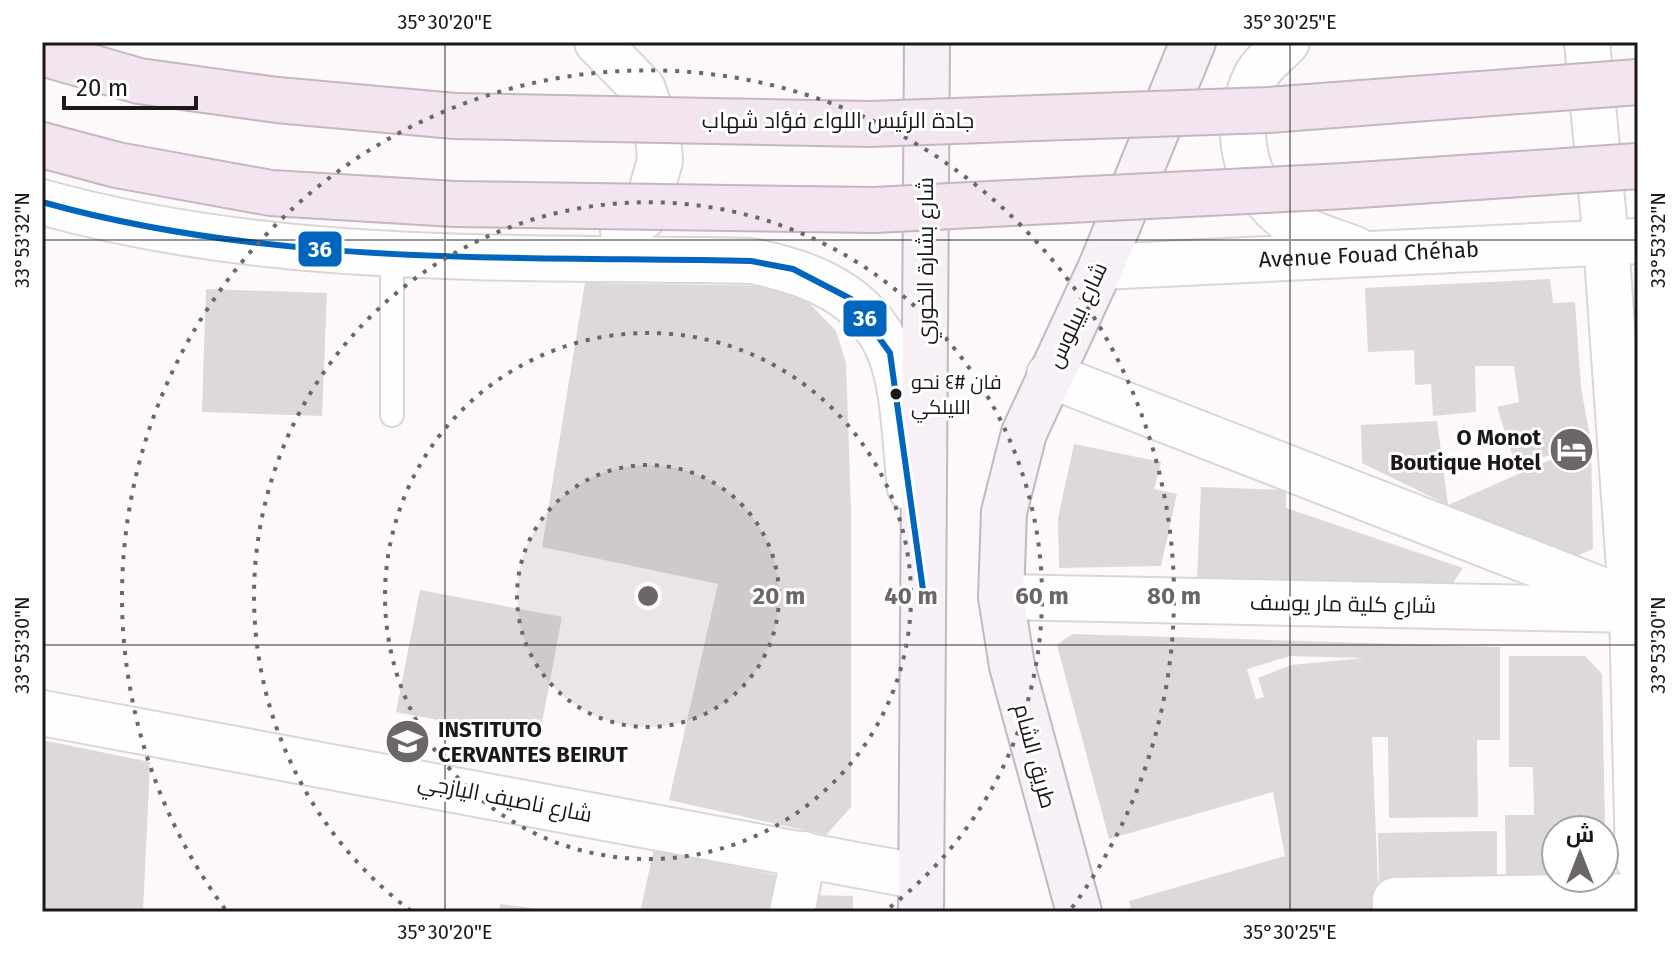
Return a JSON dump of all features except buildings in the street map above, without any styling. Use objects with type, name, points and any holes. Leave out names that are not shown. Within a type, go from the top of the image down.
[{"type":"highway","name":"جادة الرئيس اللواء فؤاد شهاب","points":[[42,53],[139,81],[277,100],[455,116],[853,123],[1268,110],[1638,82]]},
{"type":"highway","points":[[42,145],[117,165],[271,193],[455,204],[718,208],[874,210],[1344,186],[1638,166]]},
{"type":"main road","name":"شارع بشارة الخوري","points":[[921,894],[927,42]]},
{"type":"main road","name":"شارع بيبلوس","points":[[1001,597],[1004,512],[1012,472],[1049,375],[1101,267],[1193,42]]},
{"type":"main road","name":"طريق الشام","points":[[1001,597],[1020,701],[1079,912]]},
{"type":"street","points":[[582,261],[644,216],[660,161],[658,133],[643,89],[597,42]]},
{"type":"street","points":[[1287,42],[1258,71],[1242,113],[1244,157],[1263,197],[1297,226],[1369,255]]},
{"type":"street","points":[[1587,42],[1622,241],[1634,607],[1638,860]]},
{"type":"street","points":[[42,202],[95,217],[226,242],[392,255],[582,261],[751,261],[793,269],[851,299],[890,353],[923,590]]},
{"type":"street","name":"Avenue Fouad Chéhab","points":[[1101,267],[1622,241]]},
{"type":"street","points":[[1049,375],[1634,607]]},
{"type":"street","name":"شارع كلية مار يوسف","points":[[1001,597],[1634,607]]},
{"type":"street","name":"شارع ناصيف اليازجي","points":[[42,713],[308,754],[804,854],[921,894]]},
{"type":"street","points":[[792,912],[804,854]]},
{"type":"street","points":[[1395,912],[1395,900],[1638,896]]},
{"type":"lane","points":[[392,255],[392,415]]},
{"type":"transit line","name":"36","points":[[42,202],[129,223],[217,238],[306,248],[483,257],[751,261],[793,269],[851,299],[890,353],[923,590]]},
{"type":"place","name":"فان #٤ نحو الليلكي","points":[[896,394]]},
{"type":"place","name":"O Monot Boutique Hotel","points":[[1572,450]]},
{"type":"place","name":"INSTITUTO CERVANTES BEIRUT","points":[[407,742]]}]
